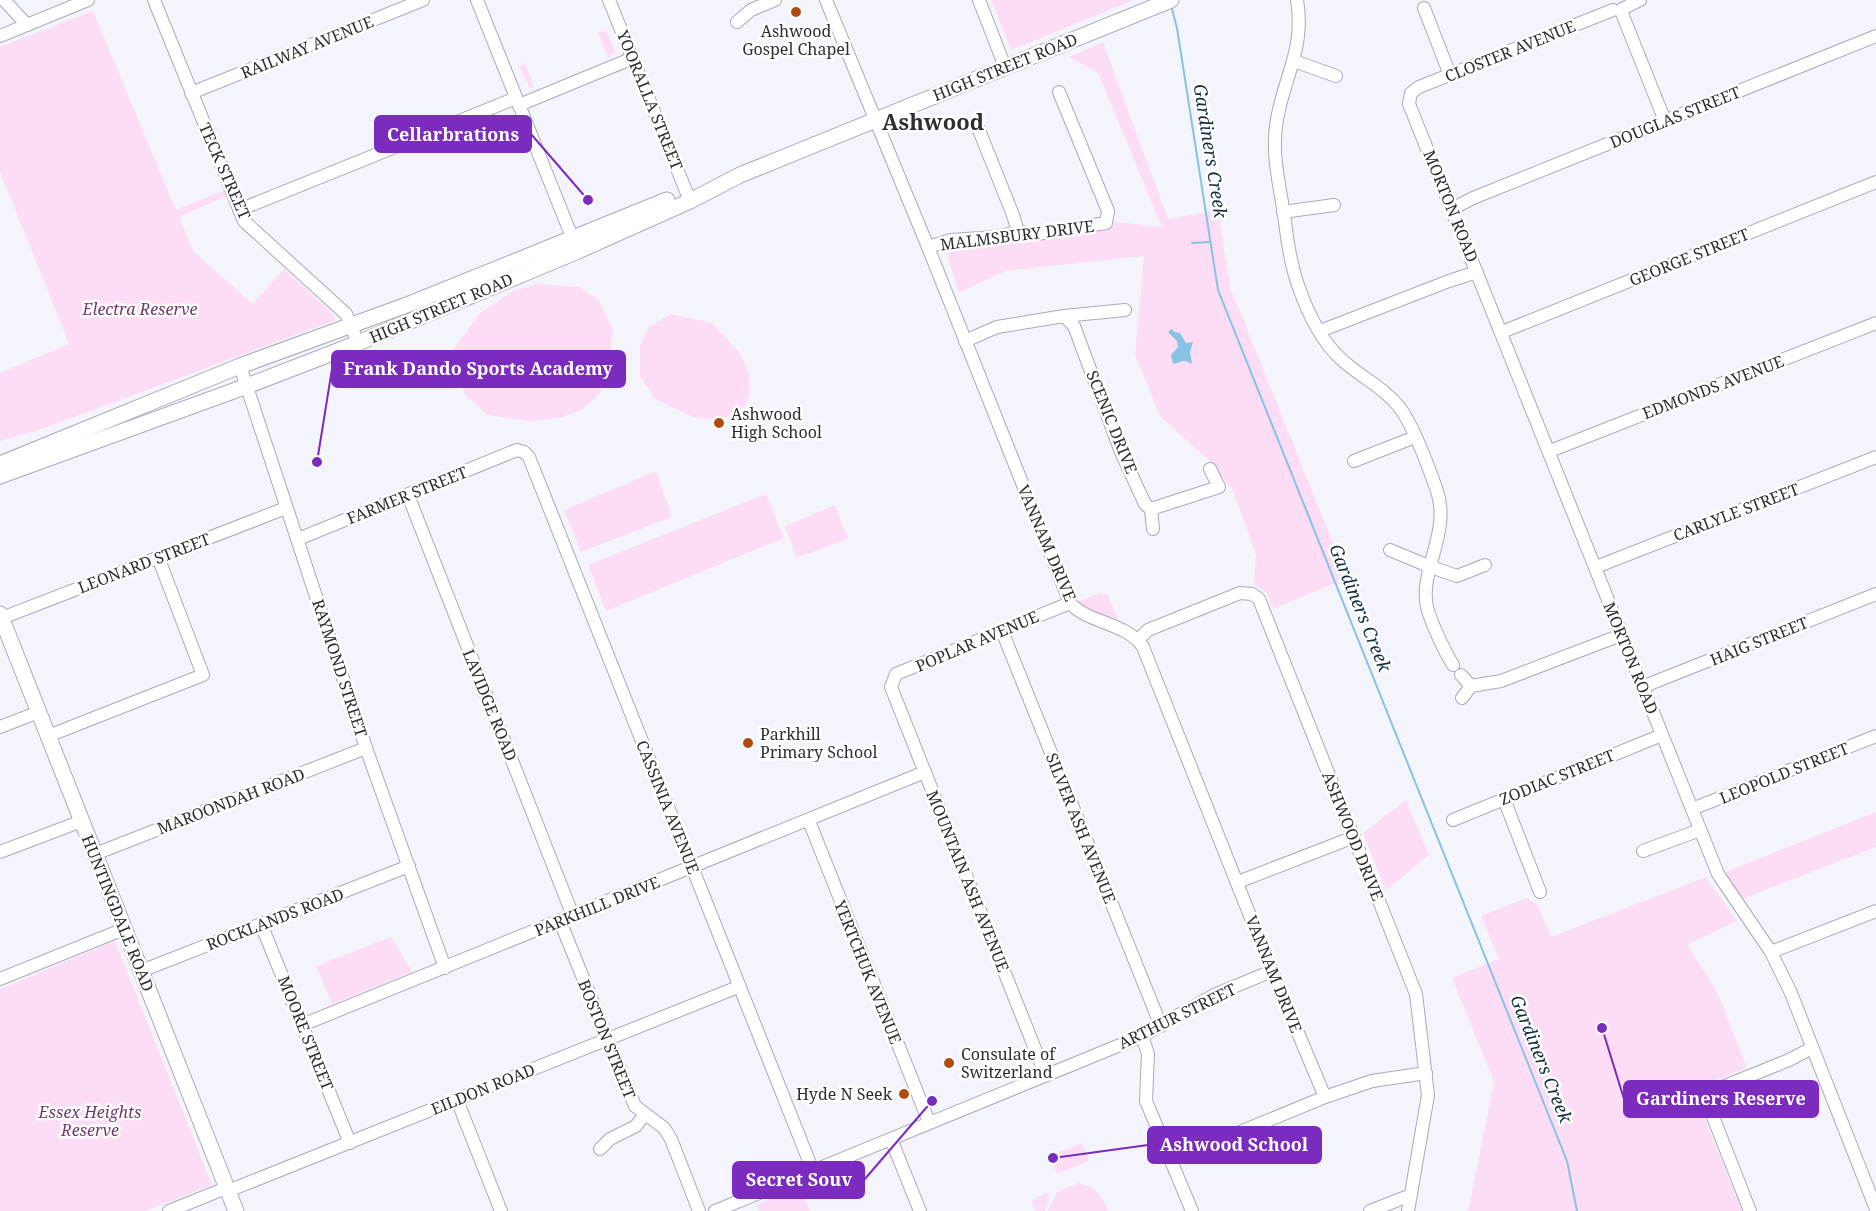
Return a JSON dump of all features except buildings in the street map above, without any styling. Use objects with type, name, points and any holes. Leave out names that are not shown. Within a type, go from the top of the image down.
[{"type":"main road","name":"HIGH STREET ROAD","points":[[0,476],[358,343],[575,244],[1165,2]]},
{"type":"main road","name":"HIGH STREET ROAD","points":[[0,464],[240,366],[575,244]]},
{"type":"main road","points":[[0,457],[22,454]]},
{"type":"main road","name":"HUNTINGDALE ROAD","points":[[1,616],[236,1211]]},
{"type":"street","points":[[4,0],[27,25]]},
{"type":"street","points":[[0,36],[88,0]]},
{"type":"street","name":"TECK STREET","points":[[154,0],[244,221],[346,314],[358,343]]},
{"type":"street","name":"RAILWAY AVENUE","points":[[191,93],[423,0]]},
{"type":"street","points":[[477,0],[575,244]]},
{"type":"street","name":"YOORALLA STREET","points":[[609,0],[689,196]]},
{"type":"street","points":[[737,22],[751,10],[775,0]]},
{"type":"street","name":"VANNAM DRIVE","points":[[826,0],[928,247],[1070,603],[1081,612],[1133,635],[1143,647],[1272,971],[1325,1097]]},
{"type":"street","points":[[979,0],[1005,67]]},
{"type":"street","points":[[1297,0],[1299,28],[1294,61],[1278,111],[1274,139],[1295,275],[1308,312],[1321,334],[1341,359],[1388,394],[1401,410],[1415,437],[1438,493],[1441,526],[1426,593],[1427,607],[1457,670],[1471,686]]},
{"type":"street","name":"CLOSTER AVENUE","points":[[1410,96],[1416,89],[1618,5],[1640,0]]},
{"type":"street","points":[[1618,5],[1665,121]]},
{"type":"street","points":[[1424,8],[1450,75]]},
{"type":"street","name":"DOUGLAS STREET","points":[[1451,207],[1876,36]]},
{"type":"street","points":[[239,210],[633,58]]},
{"type":"street","points":[[1294,61],[1336,76]]},
{"type":"street","name":"MALMSBURY DRIVE","points":[[928,247],[951,240],[995,237],[1018,232],[1037,234],[1106,223],[1108,211],[1059,92]]},
{"type":"street","name":"MORTON ROAD","points":[[1410,96],[1410,107],[1718,874],[1772,952],[1791,993],[1876,1209]]},
{"type":"street","points":[[977,125],[1018,232]]},
{"type":"street","name":"GEORGE STREET","points":[[1502,332],[1876,182]]},
{"type":"street","points":[[1284,212],[1334,205]]},
{"type":"street","points":[[1321,334],[1334,324],[1348,321],[1476,270]]},
{"type":"street","points":[[965,341],[997,327],[1064,316],[1125,310]]},
{"type":"street","name":"SCENIC DRIVE","points":[[1064,316],[1074,326],[1121,452],[1145,504],[1151,509],[1153,529]]},
{"type":"street","name":"EDMONDS AVENUE","points":[[1550,452],[1876,323]]},
{"type":"street","name":"RAYMOND STREET","points":[[240,366],[366,748],[445,968]]},
{"type":"street","points":[[1354,461],[1415,437]]},
{"type":"street","name":"FARMER STREET","points":[[298,539],[517,450]]},
{"type":"street","name":"CASSINIA AVENUE","points":[[517,450],[529,457],[738,987],[813,1170]]},
{"type":"street","name":"CARLYLE STREET","points":[[1596,567],[1876,457]]},
{"type":"street","points":[[1151,509],[1219,487],[1210,470]]},
{"type":"street","name":"LAVIDGE ROAD","points":[[408,495],[573,916]]},
{"type":"street","name":"LEONARD STREET","points":[[1,616],[286,508]]},
{"type":"street","points":[[1390,550],[1457,576],[1485,565]]},
{"type":"street","points":[[48,736],[202,675],[158,556]]},
{"type":"street","name":"ASHWOOD DRIVE","points":[[1138,640],[1148,630],[1240,593],[1252,594],[1259,599],[1416,994],[1428,1095],[1408,1211]]},
{"type":"street","name":"HAIG STREET","points":[[1642,687],[1876,594]]},
{"type":"street","name":"POPLAR AVENUE","points":[[891,687],[896,674],[1070,603]]},
{"type":"street","name":"SILVER ASH AVENUE","points":[[1002,631],[1161,1026]]},
{"type":"street","points":[[1462,698],[1471,686],[1501,681],[1621,635]]},
{"type":"street","name":"MOUNTAIN ASH AVENUE","points":[[891,687],[1045,1074]]},
{"type":"street","points":[[0,727],[39,712]]},
{"type":"street","name":"ZODIAC STREET","points":[[1453,820],[1662,735]]},
{"type":"street","name":"LEOPOLD STREET","points":[[1692,809],[1876,736]]},
{"type":"street","name":"MAROONDAH ROAD","points":[[95,854],[366,748]]},
{"type":"street","name":"PARKHILL DRIVE","points":[[302,1025],[925,772]]},
{"type":"street","points":[[1504,799],[1540,892]]},
{"type":"street","points":[[0,852],[82,820]]},
{"type":"street","name":"YERTCHUK AVENUE","points":[[808,821],[929,1122]]},
{"type":"street","points":[[1643,851],[1700,830]]},
{"type":"street","points":[[1238,882],[1354,837]]},
{"type":"street","name":"ROCKLANDS ROAD","points":[[141,971],[409,866]]},
{"type":"street","points":[[1772,952],[1876,911]]},
{"type":"street","name":"BOSTON STREET","points":[[560,921],[635,1106],[664,1128],[671,1139],[699,1211]]},
{"type":"street","name":"MOORE STREET","points":[[261,924],[350,1143]]},
{"type":"street","points":[[0,979],[124,929]]},
{"type":"street","name":"ARTHUR STREET","points":[[715,1211],[1142,1036],[1214,995],[1272,971]]},
{"type":"street","name":"EILDON ROAD","points":[[170,1211],[350,1143],[738,987]]},
{"type":"street","points":[[1142,1036],[1148,1054],[1146,1101],[1192,1211]]},
{"type":"street","points":[[1750,1211],[1708,1100],[1712,1092],[1719,1087],[1813,1050]]},
{"type":"street","points":[[1172,1160],[1372,1080],[1426,1073]]},
{"type":"street","points":[[458,1100],[501,1211]]},
{"type":"street","points":[[600,1149],[610,1139],[636,1126],[645,1114]]},
{"type":"street","points":[[891,1139],[920,1211]]},
{"type":"street","points":[[1370,1211],[1411,1195]]},
{"type":"green space","points":[[991,0],[1134,0],[1011,50]]},
{"type":"green space","name":"Electra Reserve","points":[[93,11],[176,210],[225,190],[227,196],[179,217],[194,252],[253,304],[284,269],[332,313],[336,320],[39,430],[0,441],[0,373],[69,344],[0,172],[0,47]]},
{"type":"green space","points":[[606,30],[616,53],[608,58],[598,33]]},
{"type":"green space","points":[[1103,42],[1168,219],[1218,210],[1230,287],[1347,578],[1273,609],[1267,593],[1254,584],[1256,555],[1233,491],[1212,463],[1160,416],[1135,355],[1144,256],[1005,271],[959,293],[947,254],[955,250],[1116,222],[1162,227],[1098,73],[1069,57]]},
{"type":"green space","points":[[525,63],[534,87],[530,88],[517,66]]},
{"type":"green space","points":[[537,284],[579,287],[599,300],[613,330],[607,379],[598,396],[581,410],[559,418],[530,421],[487,415],[465,395],[451,353],[479,314],[513,291]]},
{"type":"green space","points":[[671,314],[712,323],[739,352],[748,370],[750,393],[746,404],[736,414],[720,420],[693,417],[655,399],[640,376],[640,345],[649,327]]},
{"type":"green space","points":[[656,471],[672,517],[581,552],[564,510]]},
{"type":"green space","points":[[766,494],[784,538],[606,611],[588,565]]},
{"type":"green space","points":[[835,505],[848,539],[796,558],[785,526]]},
{"type":"green space","points":[[1100,593],[1108,595],[1117,617],[1115,622],[1083,608],[1077,602]]},
{"type":"green space","points":[[1406,800],[1429,855],[1386,890],[1363,833]]},
{"type":"green space","points":[[1876,812],[1876,847],[1742,899],[1723,873]]},
{"type":"green space","points":[[1706,877],[1737,921],[1687,945],[1716,989],[1747,1068],[1693,1089],[1742,1211],[1468,1211],[1494,1082],[1452,978],[1499,959],[1481,916],[1526,898],[1537,903],[1551,937]]},
{"type":"green space","points":[[391,937],[412,972],[332,1004],[316,966]]},
{"type":"green space","name":"Essex Heights Reserve","points":[[115,941],[212,1185],[145,1211],[0,1211],[0,989]]},
{"type":"green space","points":[[1082,1143],[1089,1161],[1057,1174],[1050,1156]]},
{"type":"green space","points":[[1079,1183],[1098,1192],[1108,1211],[1048,1211],[1057,1192]]},
{"type":"green space","points":[[801,1187],[810,1211],[759,1211],[756,1205]]},
{"type":"green space","points":[[1047,1192],[1049,1199],[1045,1211],[1036,1211],[1031,1201]]},
{"type":"water","points":[[1172,329],[1180,333],[1186,343],[1193,342],[1190,352],[1192,364],[1184,361],[1173,364],[1171,355],[1178,347],[1177,341],[1168,332]]},
{"type":"waterway","name":"Gardiners Creek","points":[[1171,5],[1177,28],[1218,290],[1567,1161],[1577,1211]]},
{"type":"waterway","points":[[1192,243],[1210,242]]},
{"type":"place","name":"Ashwood Gospel Chapel","points":[[796,12]]},
{"type":"place","name":"Cellarbrations","points":[[588,200]]},
{"type":"place","name":"Ashwood High School","points":[[719,423]]},
{"type":"place","name":"Frank Dando Sports Academy","points":[[317,462]]},
{"type":"place","name":"Parkhill Primary School","points":[[748,743]]},
{"type":"place","name":"Gardiners Reserve","points":[[1602,1028]]},
{"type":"place","name":"Consulate of Switzerland","points":[[949,1063]]},
{"type":"place","name":"Hyde N Seek","points":[[904,1094]]},
{"type":"place","name":"Secret Souv","points":[[932,1101]]},
{"type":"place","name":"Ashwood School","points":[[1053,1158]]},
{"type":"district","name":"Ashwood","points":[[933,122]]}]
